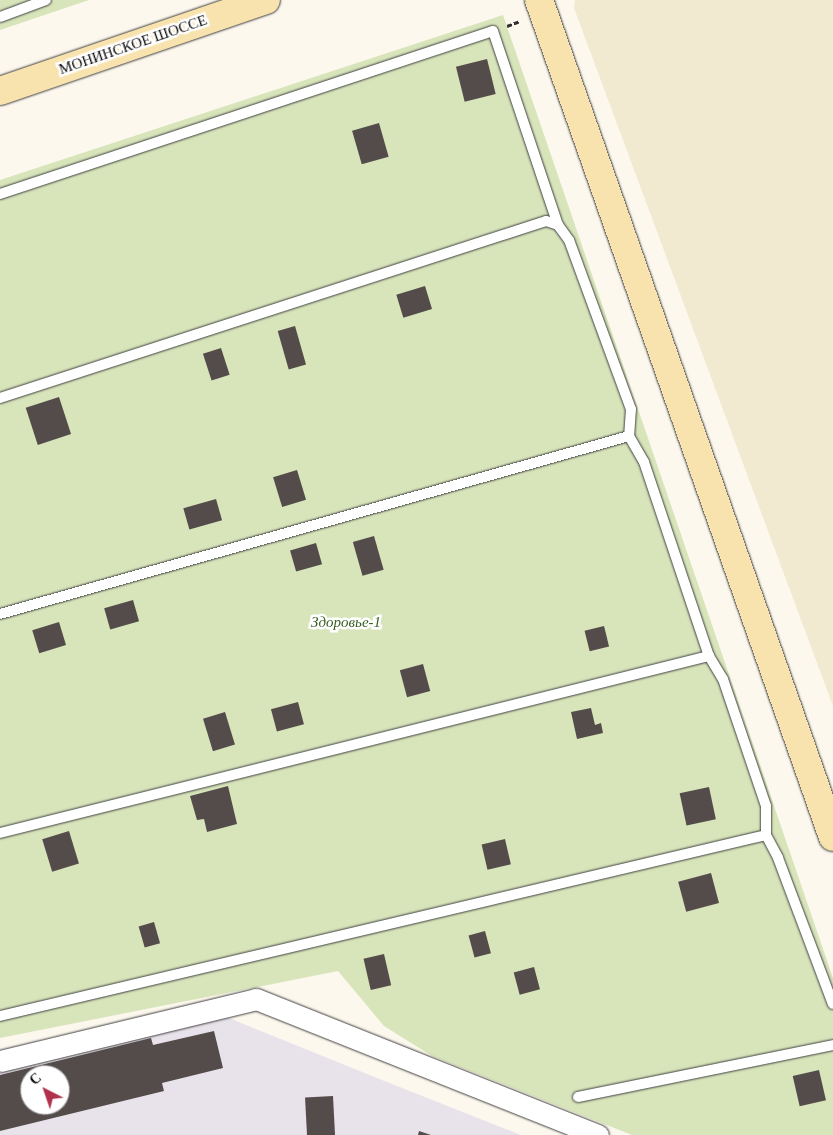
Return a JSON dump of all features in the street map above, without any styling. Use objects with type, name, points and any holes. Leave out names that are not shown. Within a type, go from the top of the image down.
[{"type":"main road","name":"МОНИНСКОЕ ШОССЕ","points":[[0,90],[266,0]]},
{"type":"main road","points":[[538,0],[833,837]]},
{"type":"street","points":[[0,1061],[256,1000],[598,1135]]},
{"type":"lane","points":[[0,17],[46,0]]},
{"type":"lane","points":[[0,194],[492,31],[558,225],[569,240],[631,409],[629,436],[644,462],[709,656],[723,679],[766,806],[766,835],[778,858],[833,1004]]},
{"type":"lane","points":[[0,398],[546,222],[558,225]]},
{"type":"lane","points":[[0,614],[629,436]]},
{"type":"lane","points":[[0,833],[709,656]]},
{"type":"lane","points":[[0,1016],[766,835]]},
{"type":"lane","points":[[578,1097],[833,1045]]},
{"type":"shaded area","points":[[575,0],[833,0],[833,706],[574,8]]},
{"type":"shaded area","points":[[219,1014],[521,1135],[0,1135],[0,1068]]},
{"type":"green space","points":[[0,0],[89,0],[0,30]]},
{"type":"green space","name":"Здоровье-1","points":[[503,15],[833,978],[833,1135],[632,1135],[432,1056],[384,1026],[338,971],[0,1038],[0,180]]},
{"type":"building","points":[[487,59],[496,94],[465,102],[456,67]]},
{"type":"building","points":[[379,123],[389,157],[362,164],[352,131]]},
{"type":"building","points":[[425,286],[432,309],[403,318],[396,295]]},
{"type":"building","points":[[295,326],[306,364],[289,369],[278,331]]},
{"type":"building","points":[[221,348],[230,375],[212,381],[203,354]]},
{"type":"building","points":[[59,397],[71,434],[38,445],[26,408]]},
{"type":"building","points":[[297,470],[306,500],[282,507],[273,477]]},
{"type":"building","points":[[216,499],[222,520],[189,530],[183,508]]},
{"type":"building","points":[[374,536],[384,570],[362,576],[353,542]]},
{"type":"building","points":[[316,543],[322,564],[296,572],[290,550]]},
{"type":"building","points":[[133,600],[139,621],[110,629],[104,608]]},
{"type":"building","points":[[59,622],[66,645],[39,653],[32,630]]},
{"type":"building","points":[[604,626],[609,646],[590,651],[585,631]]},
{"type":"building","points":[[423,664],[430,691],[407,697],[400,670]]},
{"type":"building","points":[[298,702],[304,724],[277,731],[271,709]]},
{"type":"building","points":[[591,708],[595,725],[601,723],[603,733],[577,739],[571,712]]},
{"type":"building","points":[[225,712],[235,745],[213,751],[203,719]]},
{"type":"building","points":[[228,786],[237,824],[207,832],[204,819],[197,820],[190,796]]},
{"type":"building","points":[[709,787],[716,819],[687,826],[680,793]]},
{"type":"building","points":[[69,831],[79,864],[52,872],[42,839]]},
{"type":"building","points":[[505,839],[511,864],[487,870],[482,844]]},
{"type":"building","points":[[711,873],[719,903],[686,912],[678,882]]},
{"type":"building","points":[[154,922],[160,943],[145,948],[139,926]]},
{"type":"building","points":[[485,931],[491,953],[475,958],[469,935]]},
{"type":"building","points":[[384,954],[391,985],[371,990],[364,959]]},
{"type":"building","points":[[534,967],[540,989],[520,995],[514,972]]},
{"type":"building","points":[[214,1031],[223,1068],[162,1083],[164,1091],[70,1114],[70,1065],[41,1065],[151,1038],[153,1045]]},
{"type":"building","points":[[20,1070],[20,1115],[66,1115],[0,1131],[0,1075]]},
{"type":"building","points":[[819,1070],[826,1100],[800,1106],[793,1076]]},
{"type":"building","points":[[333,1096],[335,1135],[307,1135],[305,1097]]},
{"type":"building","points":[[419,1131],[431,1135],[418,1135]]}]
